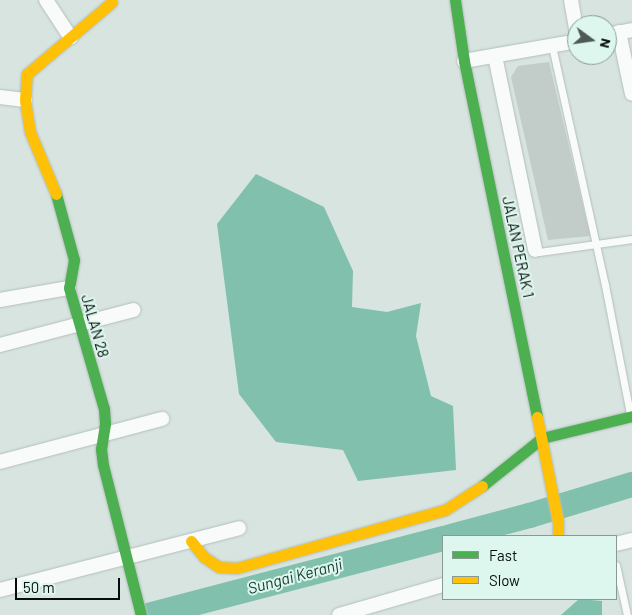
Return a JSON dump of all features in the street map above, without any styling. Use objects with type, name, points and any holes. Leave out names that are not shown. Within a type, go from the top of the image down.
[{"type":"street","points":[[46,0],[71,38]]},
{"type":"street","name":"JALAN PERAK 1","points":[[455,0],[464,61],[542,438],[558,522],[558,535]]},
{"type":"street","points":[[571,0],[574,15]]},
{"type":"street","name":"JALAN 28","points":[[112,2],[71,38],[33,67],[28,74],[25,100],[30,132],[50,176],[66,225],[74,260],[69,288],[104,409],[104,434],[101,449],[103,465],[141,615]]},
{"type":"street","points":[[619,32],[632,94]]},
{"type":"street","points":[[464,61],[567,43]]},
{"type":"street","points":[[494,56],[535,250]]},
{"type":"street","points":[[0,97],[25,100]]},
{"type":"street","points":[[0,300],[69,288]]},
{"type":"street","points":[[0,345],[133,310]]},
{"type":"street","points":[[191,541],[204,557],[219,567],[237,568],[445,510],[468,497],[542,438],[631,416]]},
{"type":"street","points":[[0,462],[162,419]]},
{"type":"street","points":[[0,590],[239,528]]},
{"type":"street","points":[[617,544],[632,540]]},
{"type":"street","points":[[339,615],[442,585]]},
{"type":"lane","points":[[552,46],[631,416]]},
{"type":"lane","points":[[535,250],[539,252],[632,239]]},
{"type":"lane","points":[[617,570],[627,615]]},
{"type":"shaded area","points":[[256,174],[324,207],[353,271],[352,307],[387,312],[421,303],[416,336],[431,396],[453,406],[456,470],[358,481],[343,450],[276,442],[239,394],[217,224]]},
{"type":"shaded area","points":[[578,600],[602,601],[602,615],[561,615]]},
{"type":"building","points":[[549,62],[590,236],[548,240],[511,77],[518,66]]},
{"type":"waterway","name":"Sungai Keranji","points":[[454,535],[632,484]]},
{"type":"waterway","name":"Sungai Keranji","points":[[147,615],[442,538]]},
{"type":"traffic: fast","points":[[455,0],[464,61],[537,417]]},
{"type":"traffic: fast","points":[[56,194],[74,260],[69,288],[104,409],[105,424],[101,449],[103,465],[141,615]]},
{"type":"traffic: fast","points":[[482,486],[542,438],[632,416]]},
{"type":"traffic: slow","points":[[56,194],[30,132],[25,100],[27,74],[112,2]]},
{"type":"traffic: slow","points":[[537,417],[558,522],[558,535]]},
{"type":"traffic: slow","points":[[191,541],[204,557],[219,567],[237,568],[445,510],[482,486]]}]
